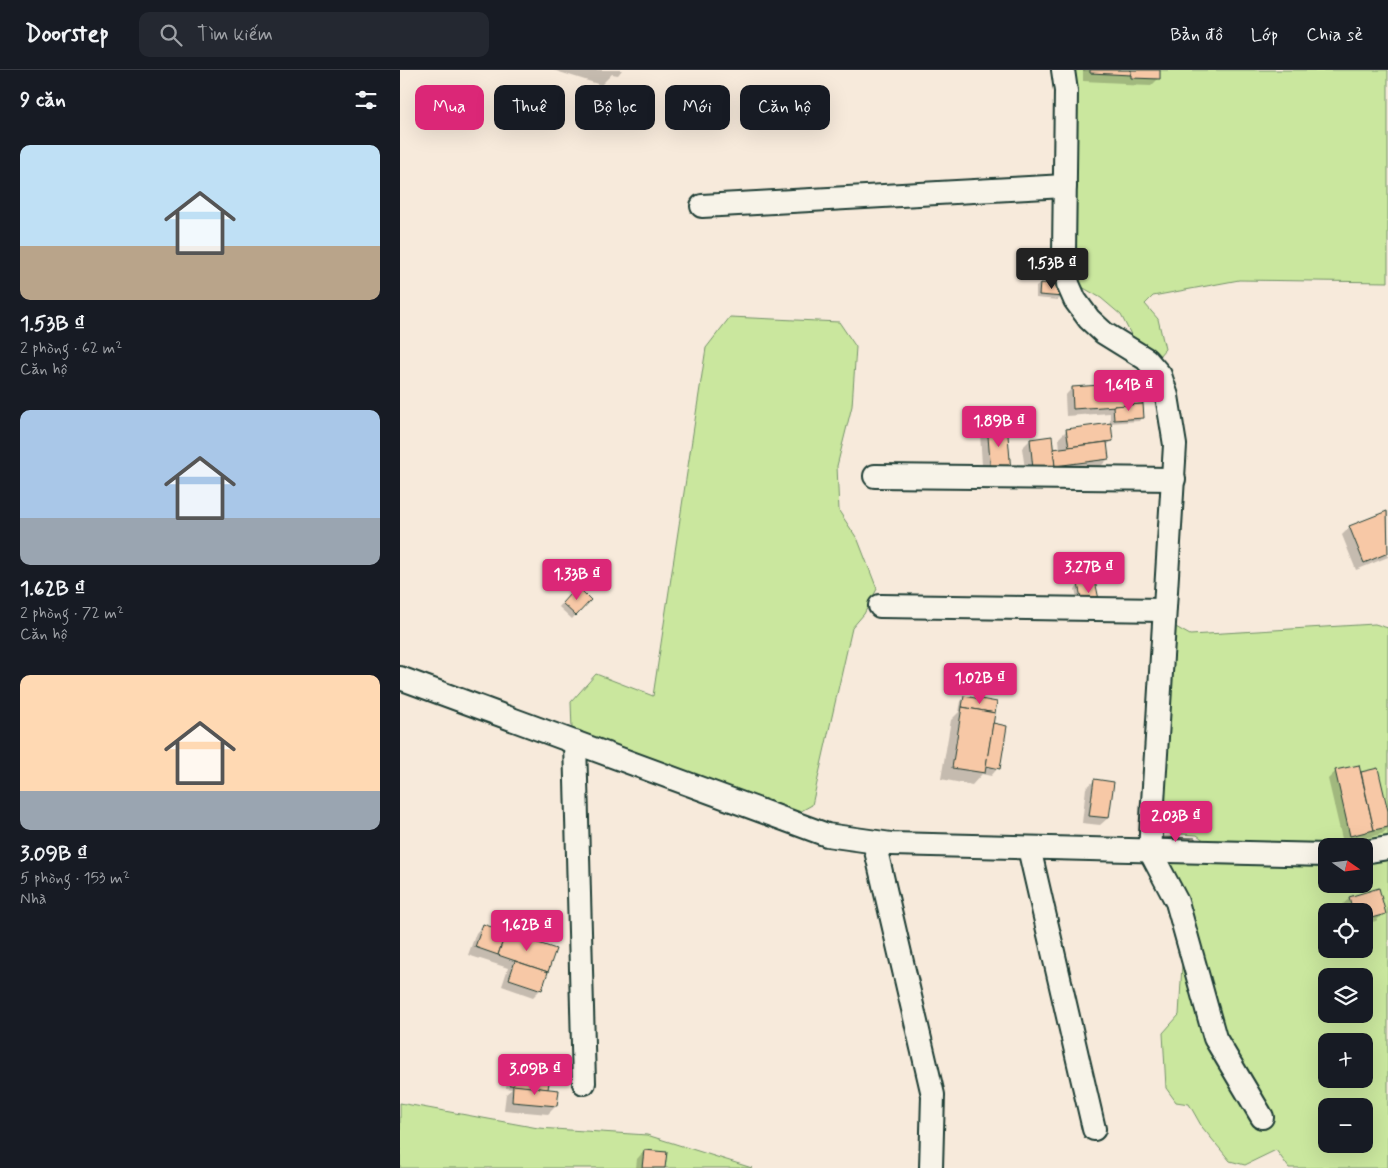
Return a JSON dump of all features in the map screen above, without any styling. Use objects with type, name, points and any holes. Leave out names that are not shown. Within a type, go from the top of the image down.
[{"type":"street","points":[[1063,70],[1066,91],[1064,253],[1068,284],[1075,300],[1088,319],[1104,333],[1146,358],[1160,375],[1168,396],[1174,445],[1174,479],[1164,610],[1150,850],[1177,902],[1215,1038],[1262,1117]]},
{"type":"street","points":[[702,206],[1065,186]]},
{"type":"street","points":[[875,476],[1174,479]]},
{"type":"street","points":[[880,606],[1164,610]]},
{"type":"street","points":[[400,678],[827,835],[891,844],[1318,855]]},
{"type":"street","points":[[574,742],[584,1083]]},
{"type":"street","points":[[874,842],[933,1095],[931,1168]]},
{"type":"street","points":[[1029,848],[1094,1129]]},
{"type":"street","points":[[1373,850],[1388,848]]},
{"type":"green space","points":[[1070,70],[1388,70],[1388,282],[1239,280],[1153,296],[1145,304],[1158,319],[1165,349],[1159,356],[1139,350],[1121,315],[1101,298],[1075,283]]},
{"type":"green space","points":[[730,317],[839,322],[856,347],[852,406],[837,466],[839,511],[858,540],[877,589],[864,614],[852,628],[812,805],[794,815],[572,730],[571,702],[596,674],[653,696],[706,348]]},
{"type":"green space","points":[[1375,624],[1388,628],[1388,840],[1373,841],[1373,838],[1318,838],[1318,843],[1213,847],[1197,835],[1181,834],[1153,824],[1174,626],[1190,635]]},
{"type":"green space","points":[[1388,852],[1388,1168],[1289,1168],[1276,1150],[1245,1165],[1230,1161],[1202,1127],[1189,1104],[1176,1102],[1166,1088],[1163,1033],[1179,1015],[1182,965],[1163,897],[1158,855],[1318,858],[1318,893],[1373,893],[1373,854]]},
{"type":"green space","points":[[400,1103],[538,1128],[647,1135],[752,1168],[400,1168]]},
{"type":"building","points":[[1090,70],[1131,70],[1131,75],[1090,73]]},
{"type":"building","points":[[1131,70],[1160,70],[1160,79],[1131,78]]},
{"type":"building","points":[[1040,283],[1064,284],[1063,297],[1039,295]]},
{"type":"building","points":[[1141,382],[1143,404],[1130,405],[1129,383]]},
{"type":"building","points":[[1129,383],[1130,405],[1073,409],[1072,387]]},
{"type":"building","points":[[1143,404],[1144,418],[1114,420],[1113,406]]},
{"type":"building","points":[[1007,423],[1011,472],[991,474],[987,424]]},
{"type":"building","points":[[1111,423],[1113,441],[1069,447],[1066,429]]},
{"type":"building","points":[[1052,436],[1055,466],[1033,469],[1030,439]]},
{"type":"building","points":[[1107,442],[1109,459],[1055,466],[1053,449]]},
{"type":"building","points":[[1387,511],[1388,553],[1364,563],[1349,526]]},
{"type":"building","points":[[1095,581],[1100,604],[1083,607],[1078,584]]},
{"type":"building","points":[[577,586],[591,600],[576,616],[562,603]]},
{"type":"building","points":[[964,696],[997,702],[995,713],[962,707]]},
{"type":"building","points":[[962,707],[995,713],[985,773],[952,768]]},
{"type":"building","points":[[993,723],[1007,726],[1000,769],[986,766]]},
{"type":"building","points":[[1359,765],[1374,830],[1350,836],[1335,770]]},
{"type":"building","points":[[1378,768],[1388,811],[1388,827],[1374,830],[1361,772]]},
{"type":"building","points":[[1094,779],[1114,782],[1109,818],[1089,816]]},
{"type":"building","points":[[1158,837],[1195,838],[1195,849],[1157,848]]},
{"type":"building","points":[[1379,888],[1386,914],[1373,918],[1373,903],[1351,903],[1349,897],[1362,893],[1373,893],[1373,890]]},
{"type":"building","points":[[483,924],[506,932],[498,955],[475,947]]},
{"type":"building","points":[[506,932],[556,949],[548,972],[498,955]]},
{"type":"building","points":[[515,961],[548,972],[542,990],[509,979]]},
{"type":"building","points":[[510,1072],[550,1076],[548,1089],[509,1085]]},
{"type":"building","points":[[513,1085],[559,1090],[557,1106],[512,1102]]},
{"type":"building","points":[[644,1150],[667,1152],[665,1168],[642,1168]]}]
